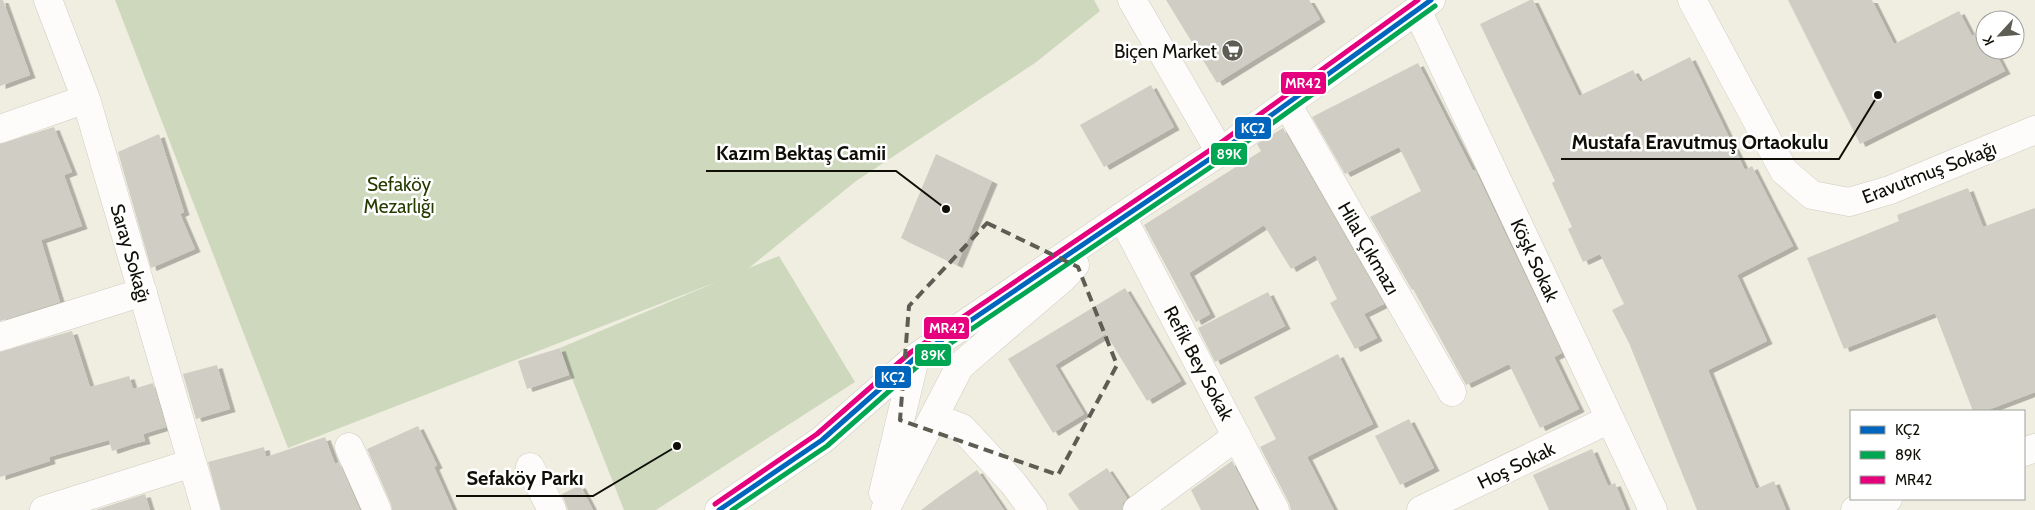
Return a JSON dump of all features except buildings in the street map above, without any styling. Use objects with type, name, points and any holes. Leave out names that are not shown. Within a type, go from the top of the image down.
[{"type":"street","name":"Saray Sokağı","points":[[48,0],[86,99],[206,510]]},
{"type":"street","points":[[1132,0],[1220,152]]},
{"type":"street","name":"Eravutmuş Sokağı","points":[[1692,0],[1784,171],[1812,195],[1849,202],[1890,190],[2035,130]]},
{"type":"street","points":[[720,510],[822,440],[915,358],[1220,152],[1424,5]]},
{"type":"street","name":"Köşk Sokak","points":[[1424,5],[1610,419],[1653,510]]},
{"type":"street","points":[[0,129],[86,99]]},
{"type":"street","name":"Hilal Çıkmazı","points":[[1287,104],[1452,392]]},
{"type":"street","points":[[885,510],[960,366],[1063,278],[1122,217]]},
{"type":"street","name":"Refik Bey Sokak","points":[[1122,217],[1275,510]]},
{"type":"street","points":[[0,337],[143,292]]},
{"type":"street","points":[[879,510],[915,358]]},
{"type":"street","points":[[934,417],[962,428],[1013,484],[1032,510]]},
{"type":"street","name":"Hoş Sokak","points":[[1421,510],[1610,419]]},
{"type":"street","points":[[1137,510],[1237,436]]},
{"type":"street","points":[[349,447],[377,510]]},
{"type":"street","points":[[44,510],[192,463]]},
{"type":"street","points":[[530,467],[552,510]]},
{"type":"street","points":[[1855,510],[1885,500]]},
{"type":"highlighted area","points":[[987,223],[1078,267],[1117,365],[1058,475],[900,420],[909,306]]},
{"type":"green space","name":"Sefaköy Mezarlığı","points":[[115,0],[1094,0],[1100,11],[1035,63],[856,181],[749,268],[779,256],[855,382],[656,510],[624,510],[560,348],[719,281],[288,448]]},
{"type":"transit line","name":"MR42","points":[[715,504],[817,434],[911,352],[1216,146],[1418,0]]},
{"type":"transit line","name":"KÇ2","points":[[719,510],[822,440],[915,358],[1220,152],[1431,0]]},
{"type":"transit line","name":"89K","points":[[732,510],[827,446],[920,364],[1224,158],[1435,6]]},
{"type":"place","name":"Biçen Market","points":[[1233,51]]},
{"type":"place","name":"Mustafa Eravutmuş Ortaokulu","points":[[1878,95]]},
{"type":"place","name":"Kazım Bektaş Camii","points":[[946,209]]},
{"type":"place","name":"Sefaköy Parkı","points":[[677,446]]}]
